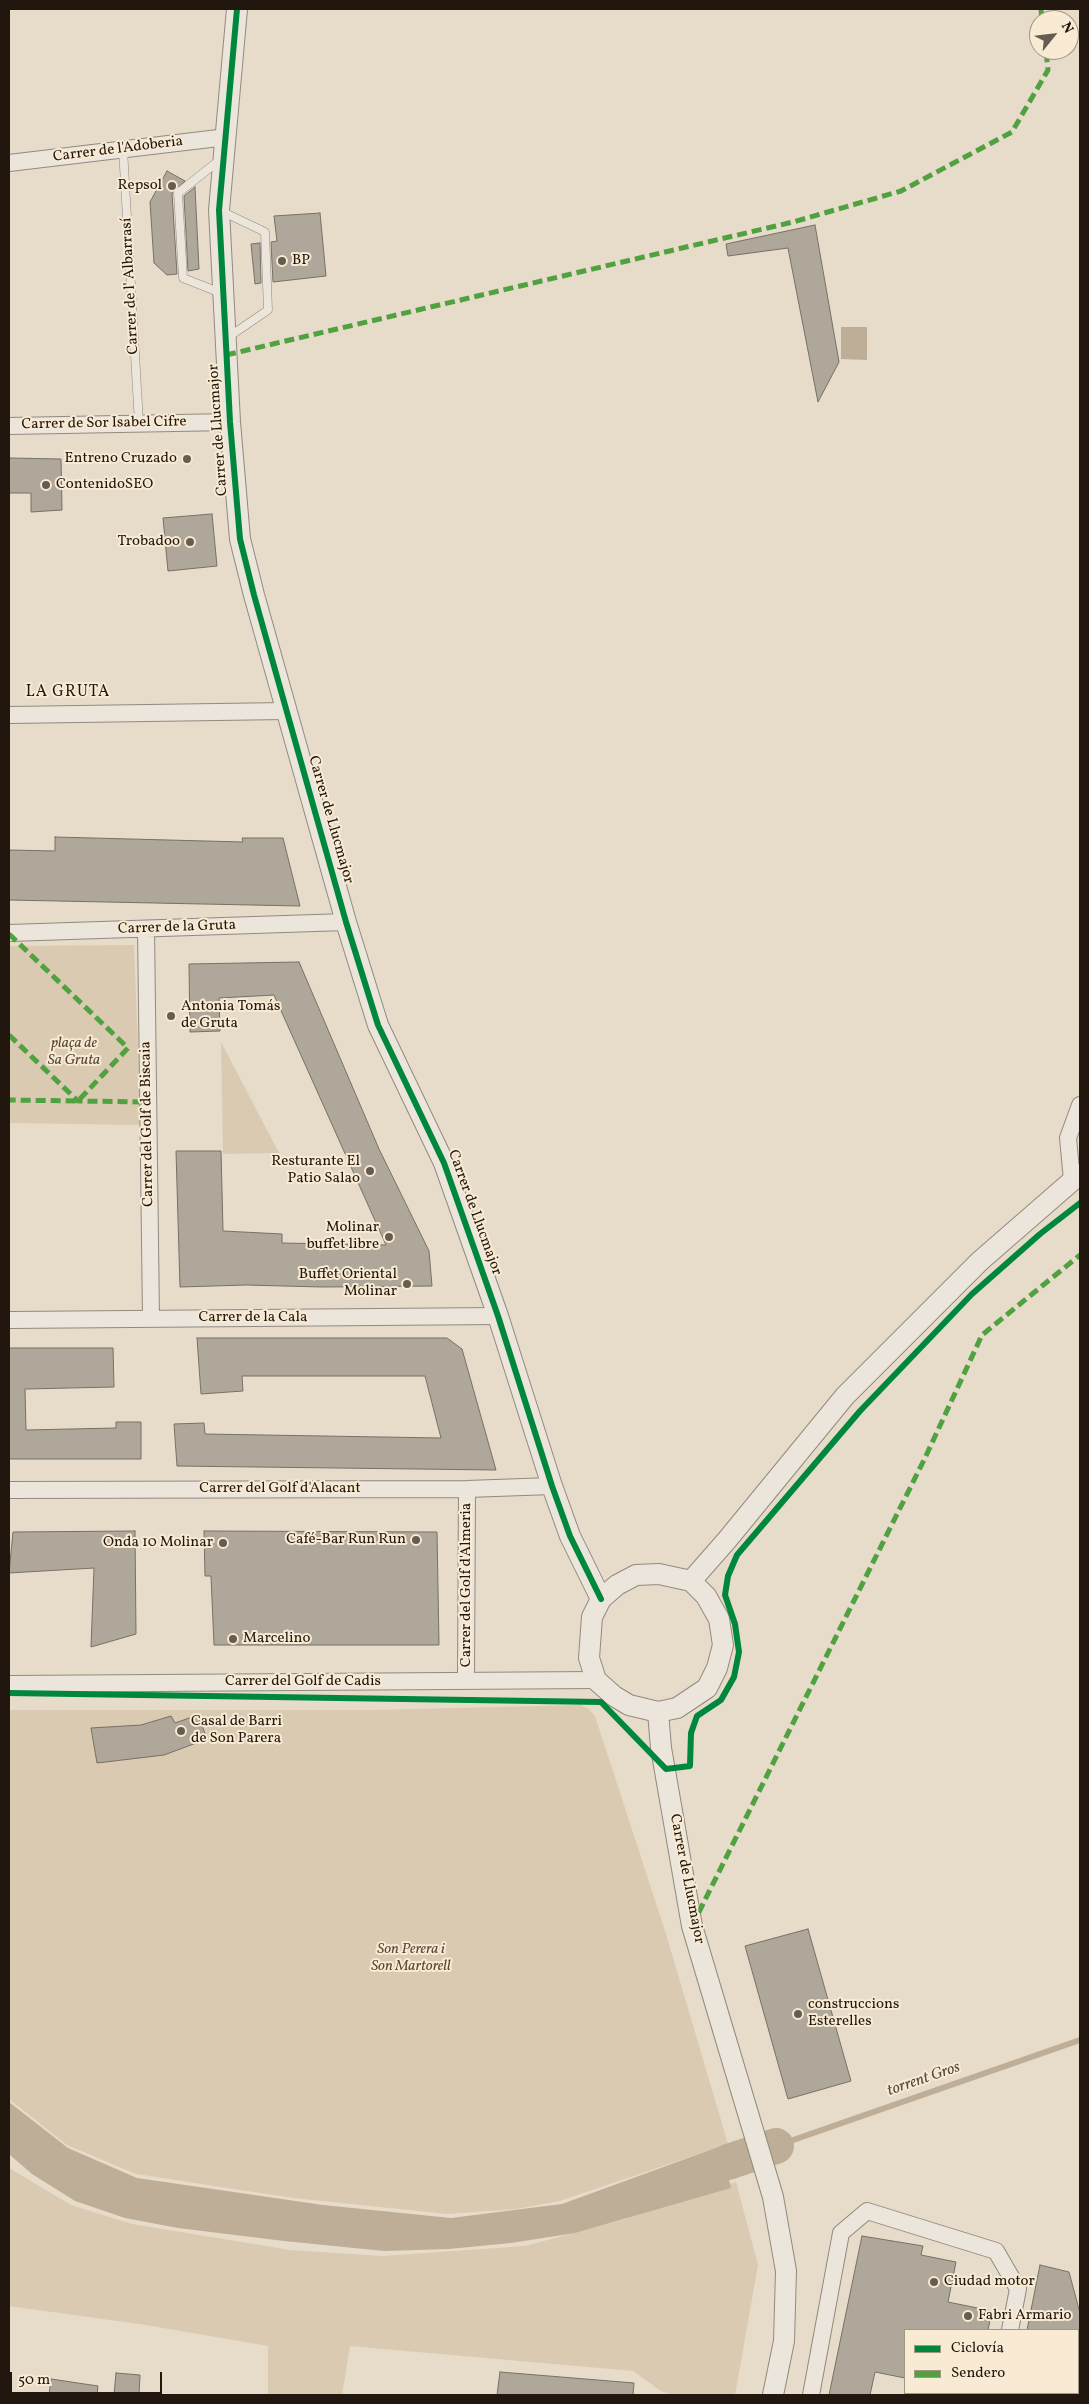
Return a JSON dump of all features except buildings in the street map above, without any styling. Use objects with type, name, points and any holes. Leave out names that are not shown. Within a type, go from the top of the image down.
[{"type":"street","name":"Carrer de Llucmajor","points":[[236,9],[226,147],[219,210],[230,422],[240,539],[286,711],[346,922],[378,1025],[444,1162],[498,1316],[552,1486],[570,1536],[601,1598]]},
{"type":"street","name":"Carrer de l'Adoberia","points":[[9,162],[123,149],[226,147]]},
{"type":"street","name":"Carrer de Sor Isabel Cifre","points":[[9,426],[230,422]]},
{"type":"street","points":[[9,715],[286,711]]},
{"type":"street","name":"Carrer de la Gruta","points":[[9,932],[346,922]]},
{"type":"street","name":"Carrer del Golf de Biscaia","points":[[146,929],[151,1318]]},
{"type":"street","points":[[691,1581],[845,1396],[980,1261],[1076,1177],[1068,1138],[1080,1105]]},
{"type":"street","name":"Carrer de la Cala","points":[[9,1320],[498,1316]]},
{"type":"street","name":"Carrer del Golf d'Alacant","points":[[9,1490],[467,1489],[552,1486]]},
{"type":"street","name":"Carrer del Golf d'Almeria","points":[[466,1681],[467,1489]]},
{"type":"street","points":[[660,1574],[691,1581],[706,1596],[719,1619],[723,1645],[717,1668],[707,1688],[677,1708],[658,1712],[629,1705],[596,1680],[590,1658],[592,1617],[601,1598],[617,1585],[636,1575],[660,1574]]},
{"type":"street","name":"Carrer del Golf de Cadis","points":[[9,1684],[596,1680]]},
{"type":"street","name":"Carrer de Llucmajor","points":[[658,1712],[661,1748],[692,1926],[773,2197],[786,2271],[784,2341],[773,2395]]},
{"type":"street","points":[[811,2395],[841,2233],[867,2210],[996,2251],[1018,2288],[1010,2329]]},
{"type":"lane","points":[[223,293],[183,278],[178,193],[226,147]]},
{"type":"lane","name":"Carrer de l' Albarrasí","points":[[123,149],[139,423]]},
{"type":"lane","points":[[219,210],[265,232],[268,310],[226,339]]},
{"type":"green space","name":"plaça de Sa Gruta","points":[[134,945],[141,1125],[9,1123],[9,946]]},
{"type":"green space","points":[[221,1042],[279,1153],[223,1154]]},
{"type":"green space","name":"Son Perera i Son Martorell","points":[[581,1705],[589,1709],[595,1716],[666,1934],[728,2144],[560,2201],[516,2209],[447,2214],[293,2198],[136,2174],[67,2145],[9,2099],[9,1710],[375,1710]]},
{"type":"green space","points":[[9,2168],[71,2205],[132,2224],[290,2250],[383,2256],[525,2246],[622,2220],[736,2182],[758,2265],[735,2395],[672,2395],[661,2391],[633,2371],[350,2346],[342,2395],[268,2395],[268,2346],[146,2325],[9,2306]]},
{"type":"shaded area","points":[[841,327],[867,327],[867,360],[841,359]]},
{"type":"shaded area","points":[[9,2102],[68,2148],[137,2178],[323,2205],[451,2218],[562,2204],[721,2146],[731,2188],[575,2233],[511,2243],[449,2249],[384,2251],[284,2241],[178,2228],[125,2218],[75,2201],[32,2174],[9,2154]]},
{"type":"waterway","name":"torrent Gros","points":[[776,2146],[1080,2040]]},
{"type":"waterway","points":[[728,2162],[776,2146]]},
{"type":"marked path","points":[[226,355],[793,222],[901,191],[1012,132],[1048,70],[1047,60]]},
{"type":"marked path","points":[[9,934],[128,1048],[78,1101],[9,1100]]},
{"type":"marked path","points":[[9,1035],[78,1101],[148,1102]]},
{"type":"marked path","points":[[692,1926],[925,1458],[982,1335],[1080,1255]]},
{"type":"cycle path","points":[[237,9],[219,210],[230,422],[240,539],[346,922],[378,1025],[444,1163],[498,1316],[552,1486],[570,1536],[601,1599]]},
{"type":"cycle path","points":[[9,1693],[601,1702],[666,1769],[690,1766],[691,1733],[697,1716],[721,1700],[734,1677],[739,1652],[735,1624],[725,1595],[728,1576],[737,1555],[860,1411],[972,1294],[1040,1234],[1080,1203]]},
{"type":"place","name":"Repsol","points":[[172,186]]},
{"type":"place","name":"BP","points":[[282,261]]},
{"type":"place","name":"Entreno Cruzado","points":[[187,459]]},
{"type":"place","name":"ContenidoSEO","points":[[46,485]]},
{"type":"place","name":"Trobadoo","points":[[190,542]]},
{"type":"place","name":"Antonia Tomás de Gruta","points":[[171,1016]]},
{"type":"place","name":"Resturante El Patio Salao","points":[[370,1171]]},
{"type":"place","name":"Molinar buffet libre","points":[[389,1237]]},
{"type":"place","name":"Buffet Oriental Molinar","points":[[407,1284]]},
{"type":"place","name":"Café-Bar Run Run","points":[[416,1540]]},
{"type":"place","name":"Onda 10 Molinar","points":[[223,1543]]},
{"type":"place","name":"Marcelino","points":[[233,1639]]},
{"type":"place","name":"Casal de Barri de Son Parera","points":[[181,1731]]},
{"type":"place","name":"construccions Esterelles","points":[[798,2014]]},
{"type":"place","name":"Ciudad motor","points":[[934,2282]]},
{"type":"place","name":"Fabri Armario","points":[[968,2316]]},
{"type":"district","name":"LA GRUTA","points":[[68,693]]}]
